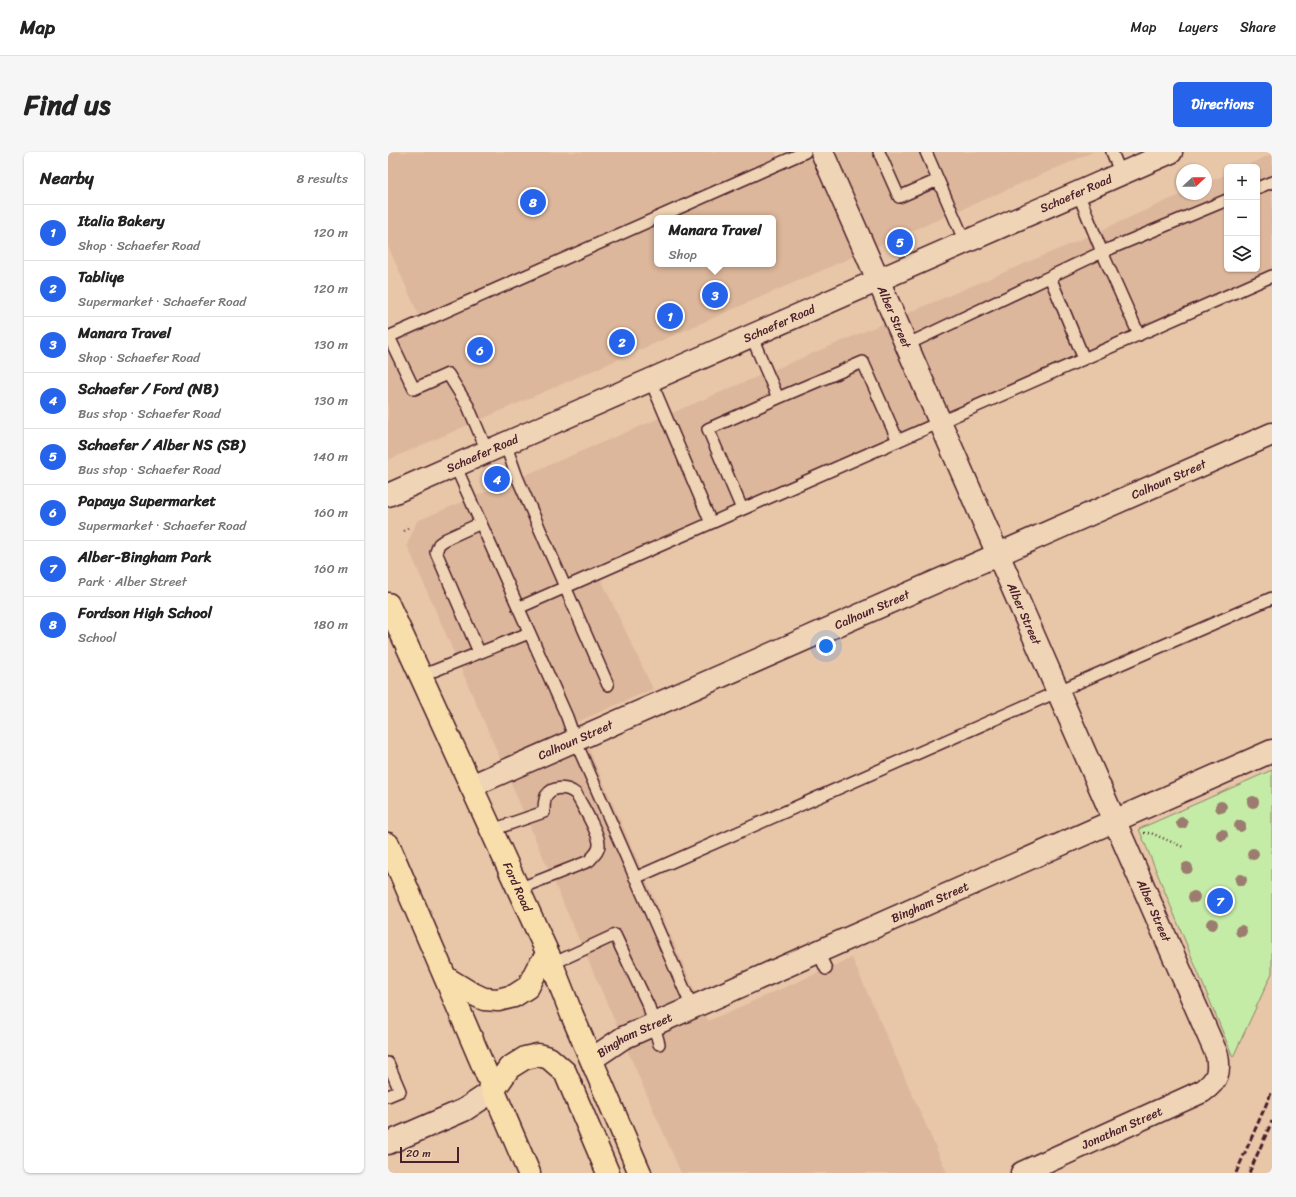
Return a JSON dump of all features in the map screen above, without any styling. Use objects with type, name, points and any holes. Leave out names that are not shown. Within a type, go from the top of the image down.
[{"type":"main road","name":"Ford Road","points":[[388,604],[550,959],[640,1173]]},
{"type":"main road","points":[[388,844],[529,1173]]},
{"type":"main road","points":[[446,978],[484,999],[498,1000],[514,996],[528,987],[537,969],[550,959]]},
{"type":"main road","points":[[493,1091],[508,1068],[525,1058],[538,1055],[549,1058],[564,1072],[608,1173]]},
{"type":"street","name":"Alber Street","points":[[822,152],[1217,1055],[1219,1066],[1217,1076]]},
{"type":"street","name":"Schaefer Road","points":[[388,495],[1171,152]]},
{"type":"street","name":"Calhoun Street","points":[[472,786],[1272,434]]},
{"type":"street","name":"Bingham Street","points":[[592,1059],[623,1038],[656,1034],[692,1007],[822,961],[1115,820],[1272,751]]},
{"type":"street","name":"Jonathan Street","points":[[1022,1173],[1203,1091],[1211,1086],[1217,1076]]},
{"type":"street","points":[[389,1138],[464,1110],[493,1091]]},
{"type":"lane","points":[[663,215],[805,152]]},
{"type":"lane","points":[[880,152],[899,197],[938,180]]},
{"type":"lane","points":[[926,152],[965,242]]},
{"type":"lane","points":[[1112,152],[1121,174]]},
{"type":"lane","points":[[1260,187],[1272,182]]},
{"type":"lane","points":[[1078,193],[1102,252],[1139,335]]},
{"type":"lane","points":[[906,345],[1102,252],[1224,201]]},
{"type":"lane","points":[[608,685],[517,477],[448,374],[414,389],[388,337],[654,219]]},
{"type":"lane","points":[[518,608],[1272,276]]},
{"type":"lane","points":[[1050,277],[1084,359]]},
{"type":"lane","points":[[751,335],[778,398]]},
{"type":"lane","points":[[742,509],[708,429],[778,398],[863,362],[898,441]]},
{"type":"lane","points":[[650,379],[711,523]]},
{"type":"lane","points":[[455,465],[692,1007]]},
{"type":"lane","points":[[479,652],[436,552],[439,544],[446,539],[481,523]]},
{"type":"lane","points":[[636,878],[1272,598]]},
{"type":"lane","points":[[421,676],[529,633]]},
{"type":"lane","points":[[492,830],[544,812],[546,796],[553,789],[562,788],[572,790],[576,794],[597,835],[600,844],[598,852],[589,861],[518,889]]},
{"type":"lane","points":[[550,959],[615,935],[649,1007],[656,1034]]},
{"type":"lane","points":[[388,1063],[400,1091],[388,1096]]},
{"type":"path","points":[[404,531],[408,528]]},
{"type":"path","points":[[1144,833],[1151,833],[1183,847]]},
{"type":"shaded area","points":[[388,152],[775,152],[778,158],[419,316],[388,246]]},
{"type":"shaded area","points":[[800,152],[1093,152],[388,460],[388,337],[654,218],[654,267],[776,267],[776,215],[660,215]]},
{"type":"shaded area","points":[[1272,154],[1272,270],[598,573],[653,689],[577,722],[708,1021],[852,958],[947,1173],[681,1173],[407,545],[417,521],[1066,246],[1176,197],[1176,200],[1212,200],[1212,180],[1224,175],[1224,272],[1260,272],[1260,164],[1250,164]]},
{"type":"green space","points":[[1272,770],[1272,973],[1233,1057],[1139,829]]},
{"type":"railway","points":[[1236,1173],[1272,1091]]},
{"type":"railway","points":[[1249,1173],[1272,1121]]},
{"type":"place","name":"Fordson High School","points":[[533,202]]},
{"type":"place","name":"Schaefer / Alber NS (SB)","points":[[900,242]]},
{"type":"place","name":"Manara Travel","points":[[715,295]]},
{"type":"place","name":"Italia Bakery","points":[[670,316]]},
{"type":"place","name":"Tabliye","points":[[622,342]]},
{"type":"place","name":"Papaya Supermarket","points":[[480,350]]},
{"type":"place","name":"Schaefer / Ford (NB)","points":[[497,479]]},
{"type":"place","name":"Alber-Bingham Park","points":[[1220,901]]}]
